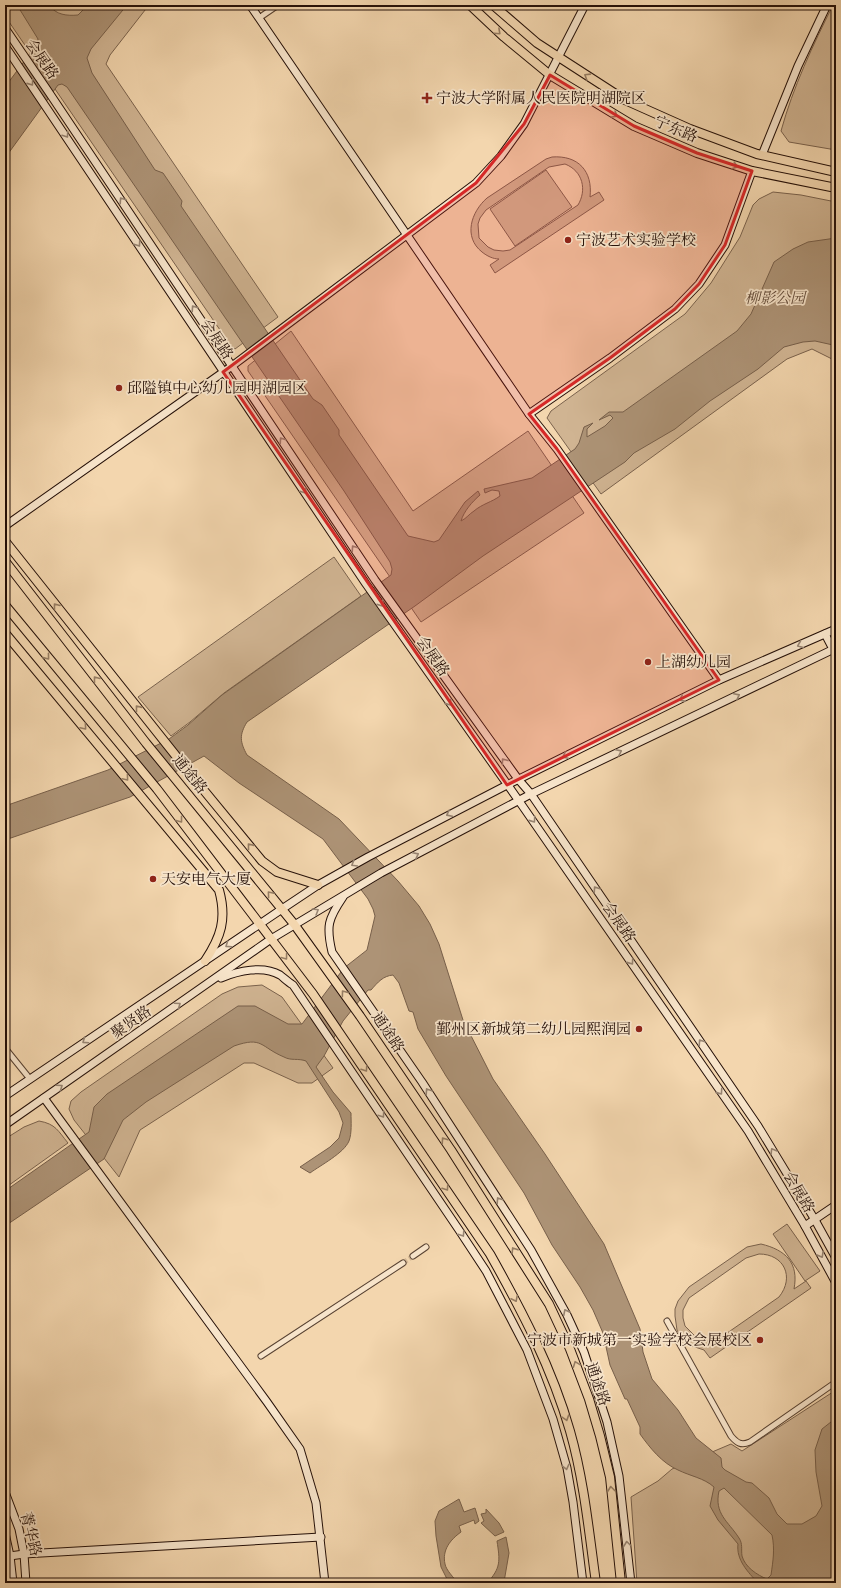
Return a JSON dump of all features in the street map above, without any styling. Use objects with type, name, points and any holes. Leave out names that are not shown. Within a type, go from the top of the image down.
[{"type":"main road","name":"宁东路","points":[[470,5],[504,37],[550,75],[634,126],[697,153],[752,171],[810,184],[836,188]]},
{"type":"main road","name":"宁东路","points":[[493,5],[537,43],[625,100],[690,129],[762,155],[836,172]]},
{"type":"main road","points":[[5,541],[188,771],[262,861],[277,872],[318,885]]},
{"type":"main road","name":"通途路","points":[[5,561],[146,743],[294,924],[360,1016],[451,1150],[549,1304],[570,1349],[589,1399],[600,1436],[610,1477],[621,1583]]},
{"type":"main road","points":[[5,605],[156,789],[272,939],[344,1037],[490,1254],[513,1295],[545,1359],[559,1397],[570,1432],[582,1486],[596,1583]]},
{"type":"main road","points":[[5,633],[219,890],[222,902],[222,924],[220,935],[205,961]]},
{"type":"street","points":[[250,5],[529,414],[557,448],[720,680]]},
{"type":"street","points":[[259,18],[278,5]]},
{"type":"street","points":[[5,526],[232,366],[476,183],[501,156],[524,124],[585,5]]},
{"type":"street","points":[[762,155],[798,66],[827,5]]},
{"type":"street","name":"会展路","points":[[5,28],[375,580],[518,779],[531,794],[758,1126],[815,1220],[836,1258]]},
{"type":"street","name":"会展路","points":[[5,46],[366,584],[519,801],[748,1132],[805,1226],[836,1283]]},
{"type":"street","points":[[529,414],[610,358],[675,309],[699,284],[725,245],[752,171]]},
{"type":"street","name":"聚贤路","points":[[5,1096],[282,908],[340,872],[507,784],[720,680],[836,629]]},
{"type":"street","points":[[825,634],[835,651]]},
{"type":"street","name":"聚贤路","points":[[5,1125],[294,924],[381,873],[531,794],[835,651]]},
{"type":"street","points":[[345,894],[330,917],[328,934],[332,952],[422,1082],[531,1250],[568,1315],[584,1352],[607,1422],[619,1476],[632,1583]]},
{"type":"street","points":[[212,981],[235,973],[246,971],[263,971],[279,974],[293,985],[435,1193],[486,1271],[527,1350],[550,1413],[567,1468],[573,1502],[583,1583]]},
{"type":"street","points":[[5,1048],[30,1079]]},
{"type":"street","points":[[44,1098],[300,1449],[316,1503],[325,1583]]},
{"type":"street","points":[[805,1226],[836,1206]]},
{"type":"street","points":[[414,1256],[426,1247]]},
{"type":"street","points":[[261,1356],[403,1262]]},
{"type":"street","points":[[667,1321],[731,1436],[739,1444],[750,1442],[836,1382]]},
{"type":"street","name":"菁华路","points":[[5,1492],[18,1529],[24,1554],[26,1583]]},
{"type":"street","points":[[5,1533],[10,1556],[13,1583]]},
{"type":"street","points":[[10,1556],[321,1537]]},
{"type":"highlighted area","points":[[550,75],[634,126],[697,153],[752,171],[725,245],[699,284],[675,309],[610,358],[529,414],[557,449],[719,680],[507,785],[223,372],[476,183],[524,124]]},
{"type":"green space","points":[[5,5],[149,5],[110,55],[106,64],[278,317],[235,349],[231,346],[5,16]]},
{"type":"green space","points":[[833,5],[836,5],[836,150],[789,142],[781,131],[797,82]]},
{"type":"green space","points":[[561,157],[576,162],[582,166],[589,180],[590,197],[599,192],[604,200],[495,273],[490,265],[499,259],[488,256],[476,246],[471,232],[473,217],[481,204],[487,198],[546,159]],"holes":[[[565,164],[576,171],[583,187],[581,199],[578,205],[510,250],[494,250],[488,247],[479,238],[478,224],[480,218],[486,210],[549,167]]]},
{"type":"green space","points":[[546,170],[572,207],[515,246],[490,209]]},
{"type":"green space","name":"柳影公园","points":[[773,192],[801,195],[836,202],[836,363],[832,359],[812,349],[787,359],[601,494],[547,418],[551,411],[685,314],[711,283],[740,237],[753,205],[759,199]]},
{"type":"green space","points":[[291,331],[413,511],[528,431],[584,513],[421,622],[248,371],[248,366]]},
{"type":"green space","points":[[334,557],[361,596],[224,693],[171,736],[138,697]]},
{"type":"green space","points":[[262,985],[282,997],[333,1068],[312,1083],[298,1083],[254,1063],[244,1063],[140,1130],[119,1177],[74,1120],[69,1109],[71,1101],[81,1092],[222,994],[238,987]]},
{"type":"green space","points":[[39,1121],[53,1126],[68,1143],[5,1188],[5,1139],[24,1127]]},
{"type":"green space","points":[[787,1224],[820,1271],[805,1281],[773,1234]]},
{"type":"green space","points":[[761,1244],[784,1254],[789,1259],[794,1272],[794,1289],[806,1281],[811,1288],[710,1358],[704,1350],[692,1346],[680,1336],[677,1330],[675,1309],[678,1301],[689,1287],[747,1247]],"holes":[[[759,1254],[768,1255],[781,1262],[786,1275],[784,1289],[779,1297],[720,1338],[714,1340],[708,1341],[701,1339],[695,1336],[685,1326],[683,1310],[689,1298],[746,1258]]]},
{"type":"green space","points":[[836,1390],[836,1583],[637,1583],[631,1497],[658,1481],[672,1469],[731,1444],[742,1451]]},
{"type":"shaded area","points":[[17,5],[49,5],[58,13],[78,15],[88,5],[127,5],[91,49],[87,58],[92,73],[155,170],[163,173],[182,201],[181,206],[313,399],[322,405],[339,430],[339,435],[408,536],[434,542],[439,540],[465,502],[478,491],[480,495],[469,507],[461,521],[477,509],[500,496],[499,491],[492,490],[485,493],[484,489],[532,478],[575,449],[579,443],[584,427],[593,423],[587,429],[587,437],[605,426],[613,418],[610,415],[599,420],[609,412],[623,412],[737,331],[751,314],[774,262],[793,249],[808,242],[836,238],[836,347],[815,341],[803,342],[784,347],[758,369],[710,401],[675,429],[634,453],[625,462],[483,556],[415,606],[247,722],[241,738],[247,755],[339,819],[398,881],[419,906],[430,924],[439,944],[463,1020],[493,1079],[545,1154],[604,1244],[640,1329],[643,1352],[652,1379],[678,1410],[696,1438],[721,1458],[722,1467],[725,1470],[746,1482],[752,1483],[769,1498],[777,1514],[787,1524],[802,1524],[816,1516],[822,1506],[816,1472],[815,1450],[822,1429],[836,1418],[836,1583],[758,1583],[741,1560],[738,1544],[718,1520],[710,1506],[714,1487],[706,1481],[672,1467],[652,1450],[640,1434],[640,1427],[627,1399],[625,1399],[610,1365],[603,1333],[593,1310],[580,1287],[552,1245],[524,1193],[446,1076],[418,1029],[413,1012],[409,1011],[399,983],[393,975],[383,978],[371,990],[368,990],[343,1021],[324,1056],[316,1067],[333,1092],[351,1113],[351,1131],[349,1141],[342,1150],[310,1173],[300,1167],[330,1147],[339,1138],[343,1123],[339,1112],[306,1061],[287,1058],[256,1042],[243,1043],[234,1046],[146,1102],[123,1120],[104,1159],[5,1226],[5,1191],[89,1132],[94,1107],[107,1094],[238,1006],[255,1006],[288,1024],[302,1024],[344,968],[367,950],[375,916],[368,899],[323,839],[239,783],[204,756],[130,797],[5,840],[5,806],[108,770],[169,739],[188,725],[222,695],[391,575],[392,569],[390,562],[344,491],[67,87],[62,84],[58,85],[5,158],[5,87],[37,44],[38,39]],"holes":[[[724,1488],[772,1535],[773,1560],[771,1575],[767,1579],[759,1575],[746,1564],[742,1556],[740,1540],[723,1517],[718,1506],[719,1491]]]},
{"type":"shaded area","points":[[459,1499],[464,1512],[475,1508],[479,1521],[475,1524],[474,1520],[459,1526],[461,1532],[453,1538],[446,1550],[444,1559],[445,1564],[448,1571],[458,1583],[449,1583],[441,1567],[435,1521],[439,1511]]},
{"type":"shaded area","points":[[486,1509],[499,1523],[504,1532],[495,1536],[481,1523],[484,1521],[481,1514],[486,1513]]},
{"type":"shaded area","points":[[506,1537],[509,1553],[504,1582],[487,1583],[495,1573],[498,1564],[499,1554],[497,1541]]},
{"type":"tunnel","points":[[403,1263],[413,1256]]},
{"type":"place","name":"宁波大学附属人民医院明湖院区","points":[[427,98]]},
{"type":"place","name":"宁波艺术实验学校","points":[[568,240]]},
{"type":"place","name":"邱隘镇中心幼儿园明湖园区","points":[[119,388]]},
{"type":"place","name":"上湖幼儿园","points":[[648,662]]},
{"type":"place","name":"天安电气大厦","points":[[153,879]]},
{"type":"place","name":"鄞州区新城第二幼儿园熙润园","points":[[639,1029]]},
{"type":"place","name":"宁波市新城第一实验学校会展校区","points":[[760,1340]]}]
